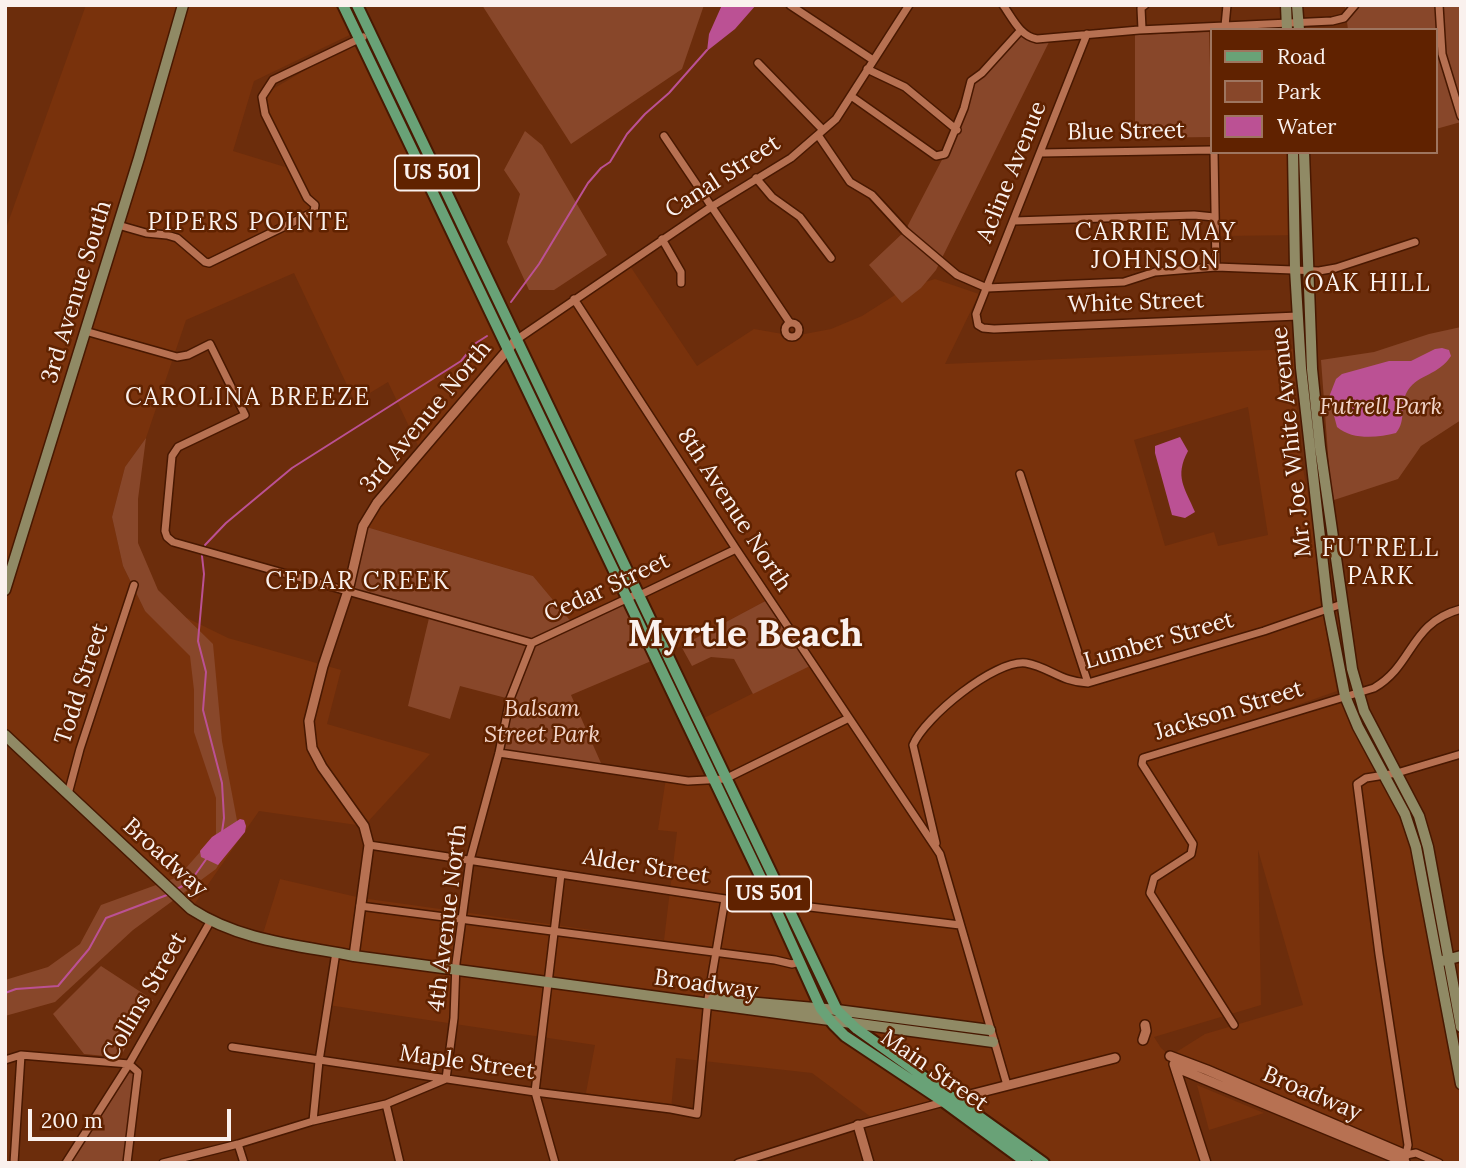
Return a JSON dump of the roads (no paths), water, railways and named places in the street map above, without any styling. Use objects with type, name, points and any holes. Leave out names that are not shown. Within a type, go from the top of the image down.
[{"type":"main road","name":"3rd Avenue South","points":[[5,590],[183,5]]},
{"type":"main road","name":"US 501","points":[[343,5],[365,36],[513,345],[719,779],[821,1009]]},
{"type":"main road","name":"US 501","points":[[357,5],[365,36]]},
{"type":"main road","points":[[1286,5],[1287,27]]},
{"type":"main road","points":[[1297,5],[1299,26]]},
{"type":"main road","name":"Mr. Joe White Avenue","points":[[1293,154],[1294,269],[1309,449],[1328,608],[1345,696],[1405,814],[1416,848],[1448,966],[1461,1082]]},
{"type":"main road","name":"Mr. Joe White Avenue","points":[[1304,154],[1312,364],[1320,447],[1352,669],[1364,711],[1419,816],[1428,848],[1461,1027]]},
{"type":"main road","name":"Broadway","points":[[5,735],[191,909],[211,922],[261,940],[354,956],[456,967],[993,1042]]},
{"type":"main road","name":"US 501","points":[[719,779],[837,1010]]},
{"type":"main road","points":[[1448,966],[1461,956]]},
{"type":"main road","name":"Broadway","points":[[708,1002],[837,1010],[990,1030]]},
{"type":"main road","name":"Main Street","points":[[821,1009],[845,1036],[950,1101]]},
{"type":"main road","name":"Main Street","points":[[837,1010],[1027,1163]]},
{"type":"main road","name":"Main Street","points":[[1017,1154],[1044,1163]]},
{"type":"street","points":[[790,5],[873,60]]},
{"type":"street","name":"Canal Street","points":[[513,345],[574,299],[711,206],[791,158],[821,133],[851,96],[909,5]]},
{"type":"street","points":[[1003,5],[1020,31],[1037,39],[1142,29],[1299,26],[1339,20],[1355,5]]},
{"type":"street","points":[[1142,29],[1141,8],[1145,5]]},
{"type":"street","points":[[1225,26],[1227,5]]},
{"type":"street","points":[[1440,5],[1438,33],[1461,116]]},
{"type":"street","points":[[1339,20],[1341,28]]},
{"type":"street","points":[[851,96],[936,156],[942,156],[957,130],[971,82],[1020,31]]},
{"type":"street","name":"Acline Avenue","points":[[978,325],[976,314],[1087,34]]},
{"type":"street","points":[[118,225],[177,238],[205,262],[209,262],[314,212],[315,205],[307,198],[265,114],[261,97],[273,80],[365,36]]},
{"type":"street","points":[[758,63],[821,133],[850,182],[872,195],[905,231],[957,275],[987,288],[1124,282],[1154,272],[1216,267],[1319,271],[1415,242]]},
{"type":"street","points":[[867,69],[905,87],[957,130]]},
{"type":"street","points":[[664,136],[790,323]]},
{"type":"street","name":"Blue Street","points":[[1041,153],[1210,151]]},
{"type":"street","points":[[1213,154],[1216,267]]},
{"type":"street","points":[[756,178],[772,197],[800,217],[831,258]]},
{"type":"street","points":[[1014,221],[1194,215],[1214,217]]},
{"type":"street","points":[[662,239],[681,272],[681,284]]},
{"type":"street","name":"8th Avenue North","points":[[574,299],[736,549],[937,848],[950,884],[1007,1086]]},
{"type":"street","name":"White Street","points":[[978,325],[994,329],[1298,316]]},
{"type":"street","name":"Cedar Street","points":[[85,331],[177,357],[188,355],[210,344],[244,415],[178,447],[172,456],[165,531],[173,542],[532,643],[736,549]]},
{"type":"street","name":"3rd Avenue North","points":[[369,845],[364,826],[321,767],[309,734],[311,709],[348,591],[363,526],[377,503],[513,345]]},
{"type":"street","points":[[1020,474],[1088,683]]},
{"type":"street","name":"Todd Street","points":[[68,794],[80,749],[134,585]]},
{"type":"street","name":"Lumber Street","points":[[937,848],[914,745],[918,735],[937,715],[1000,667],[1013,663],[1036,666],[1065,680],[1088,683],[1264,631],[1342,604]]},
{"type":"street","name":"Jackson Street","points":[[1234,1025],[1150,893],[1154,878],[1191,854],[1193,844],[1142,764],[1143,758],[1359,693],[1385,682],[1427,625],[1450,611],[1461,609]]},
{"type":"street","name":"4th Avenue North","points":[[446,1079],[454,1018],[456,967],[470,860],[499,753],[510,699],[532,643]]},
{"type":"street","points":[[499,753],[688,781],[719,779],[849,718]]},
{"type":"street","points":[[1405,1160],[1408,1145],[1357,789],[1361,780],[1397,773],[1461,754]]},
{"type":"street","points":[[354,956],[369,845]]},
{"type":"street","name":"Alder Street","points":[[369,845],[725,899],[960,925]]},
{"type":"street","points":[[555,1163],[535,1092],[561,874]]},
{"type":"street","points":[[708,1002],[725,899]]},
{"type":"street","points":[[360,906],[783,963],[800,962]]},
{"type":"street","name":"Collins Street","points":[[66,1163],[129,1064],[211,922]]},
{"type":"street","points":[[313,1121],[319,1061],[336,952]]},
{"type":"street","name":"Maple Street","points":[[232,1046],[319,1061],[697,1114],[708,1002]]},
{"type":"street","points":[[1143,1040],[1145,1025]]},
{"type":"street","points":[[14,1163],[21,1055]]},
{"type":"street","points":[[5,1060],[21,1055],[129,1064],[138,1072],[127,1163]]},
{"type":"street","name":"Broadway","points":[[1313,1119],[1175,1067],[1170,1056],[1313,1119],[1405,1160],[1416,1153],[1439,1163]]},
{"type":"street","points":[[738,1163],[858,1125],[1115,1058]]},
{"type":"street","points":[[1175,1067],[1206,1163]]},
{"type":"street","points":[[163,1163],[313,1121],[386,1104],[446,1079]]},
{"type":"street","points":[[386,1104],[400,1163]]},
{"type":"street","points":[[858,1125],[869,1163]]},
{"type":"street","points":[[238,1144],[244,1163]]},
{"type":"water","points":[[722,5],[756,5],[735,29],[707,51],[709,34]]},
{"type":"water","points":[[1442,348],[1449,350],[1451,356],[1441,367],[1408,390],[1401,423],[1396,433],[1365,437],[1350,434],[1337,427],[1329,397],[1336,379],[1342,374],[1389,361],[1411,361]]},
{"type":"water","points":[[1180,437],[1188,451],[1182,468],[1182,482],[1195,512],[1185,518],[1172,515],[1155,453],[1155,446]]},
{"type":"water","points":[[240,819],[244,820],[245,832],[218,865],[201,857],[200,851],[212,837]]},
{"type":"waterway","points":[[511,302],[539,264],[588,183],[610,162],[627,134],[669,93],[707,50]]},
{"type":"waterway","points":[[205,545],[226,523],[292,468],[461,361],[476,343],[487,336]]},
{"type":"waterway","points":[[202,556],[204,574],[198,641],[206,672],[203,710],[222,783],[222,832]]},
{"type":"waterway","points":[[175,890],[190,882],[207,858]]},
{"type":"waterway","points":[[5,993],[16,989],[58,986],[89,949],[106,918],[167,895]]},
{"type":"district","name":"PIPERS POINTE","points":[[249,223]]},
{"type":"district","name":"CARRIE MAY JOHNSON","points":[[1156,247]]},
{"type":"district","name":"OAK HILL","points":[[1368,284]]},
{"type":"district","name":"CAROLINA BREEZE","points":[[248,398]]},
{"type":"district","name":"FUTRELL PARK","points":[[1381,563]]},
{"type":"district","name":"CEDAR CREEK","points":[[358,582]]},
{"type":"district","name":"Myrtle Beach","points":[[745,635]]},
{"type":"park label","name":"Futrell Park","points":[[1381,407]]},
{"type":"park label","name":"Balsam Street Park","points":[[542,722]]}]
